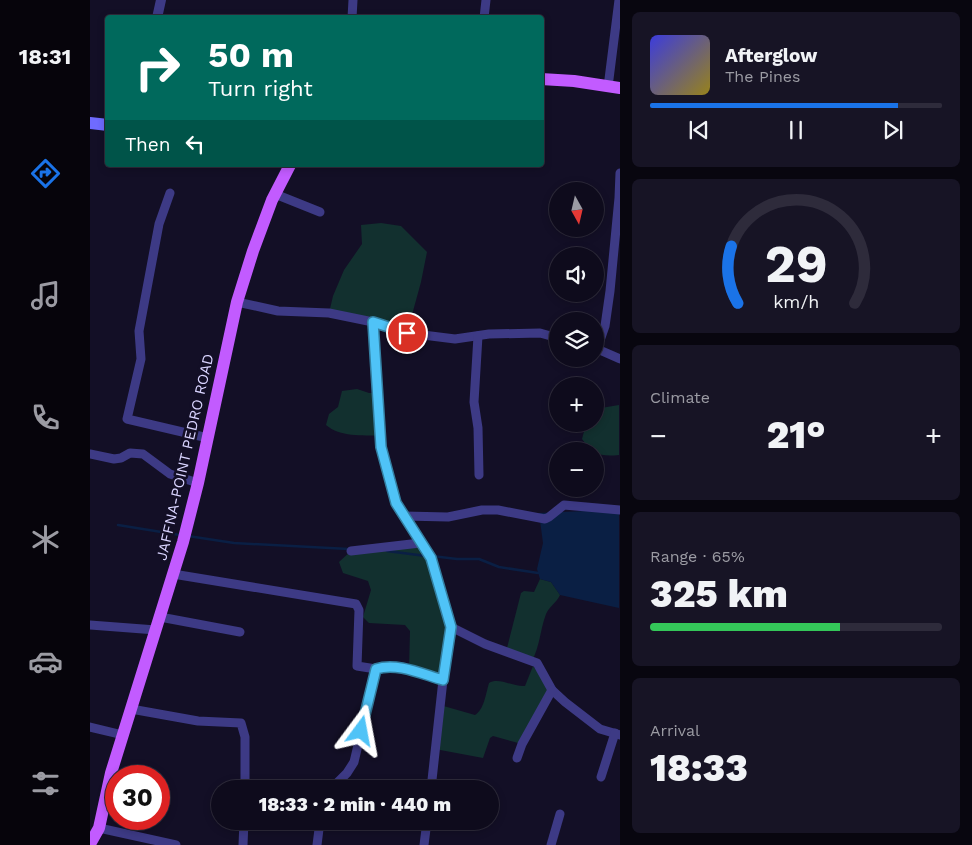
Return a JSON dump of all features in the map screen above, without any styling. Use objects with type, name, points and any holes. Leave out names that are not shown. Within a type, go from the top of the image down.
[{"type":"main road","points":[[544,79],[614,87]]},
{"type":"main road","points":[[90,124],[105,125]]},
{"type":"main road","name":"JAFFNA-POINT PEDRO ROAD","points":[[90,844],[98,828],[111,772],[173,574],[198,483],[237,302],[253,250],[275,194],[289,167]]},
{"type":"street","points":[[158,15],[162,0]]},
{"type":"street","points":[[352,15],[354,0]]},
{"type":"street","points":[[484,15],[486,0]]},
{"type":"street","points":[[614,87],[619,0]]},
{"type":"street","points":[[604,329],[619,198],[620,173]]},
{"type":"street","points":[[170,193],[159,224],[139,331],[141,359],[127,419],[208,438]]},
{"type":"street","points":[[275,194],[320,212]]},
{"type":"street","points":[[237,302],[278,311],[328,312],[373,322],[407,333],[455,339],[540,333],[549,336]]},
{"type":"street","points":[[373,322],[381,447],[396,503],[431,558],[451,627],[431,780]]},
{"type":"street","points":[[478,336],[474,402],[478,428],[479,474]]},
{"type":"street","points":[[604,352],[620,359]]},
{"type":"street","points":[[90,454],[114,459],[121,458],[130,453],[143,454],[170,474],[198,483]]},
{"type":"street","points":[[404,516],[448,518],[490,510],[545,519],[564,505],[620,510]]},
{"type":"street","points":[[350,551],[420,543]]},
{"type":"street","points":[[173,574],[356,604],[360,610],[357,666],[376,669],[385,666],[409,670],[443,680]]},
{"type":"street","points":[[160,617],[240,632]]},
{"type":"street","points":[[90,625],[156,630]]},
{"type":"street","points":[[451,627],[485,644],[537,663],[552,690],[600,729],[617,734],[601,777]]},
{"type":"street","points":[[340,780],[354,762],[376,669]]},
{"type":"street","points":[[517,758],[522,744],[552,690]]},
{"type":"street","points":[[131,709],[198,721],[241,723],[245,737],[245,780]]},
{"type":"street","points":[[90,727],[123,735]]},
{"type":"street","points":[[551,845],[560,814]]},
{"type":"street","points":[[98,828],[176,845]]},
{"type":"street","points":[[243,845],[244,830]]},
{"type":"street","points":[[317,845],[319,830]]},
{"type":"street","points":[[424,845],[426,830]]},
{"type":"green space","points":[[381,223],[401,226],[427,252],[407,333],[329,313],[333,296],[344,270],[362,244],[361,225]]},
{"type":"green space","points":[[357,389],[369,393],[377,393],[380,436],[338,432],[326,425],[329,414],[338,407],[342,391]]},
{"type":"green space","points":[[619,405],[619,455],[604,455],[604,442],[585,442],[582,439],[584,432],[604,432],[604,408]]},
{"type":"green space","points":[[420,543],[431,558],[451,627],[443,680],[409,670],[410,631],[405,625],[369,623],[363,617],[371,590],[368,581],[343,573],[339,562],[351,551]]},
{"type":"green space","points":[[540,579],[551,582],[560,595],[546,614],[537,650],[532,661],[507,648],[521,593],[524,591],[534,592]]},
{"type":"green space","points":[[533,666],[552,690],[522,744],[493,736],[490,738],[483,758],[435,749],[440,705],[475,715],[483,705],[489,683],[497,681],[525,686]]},
{"type":"water","points":[[619,511],[619,608],[560,595],[551,582],[540,579],[537,569],[543,543],[539,513]]},
{"type":"waterway","points":[[118,525],[180,535]]},
{"type":"waterway","points":[[188,536],[234,543],[349,549]]},
{"type":"waterway","points":[[387,551],[426,556]]},
{"type":"waterway","points":[[432,556],[479,559],[499,567],[538,573]]},
{"type":"route","points":[[361,731],[376,669],[385,666],[409,670],[443,680],[451,627],[431,558],[396,503],[381,447],[373,322],[407,333]]}]
